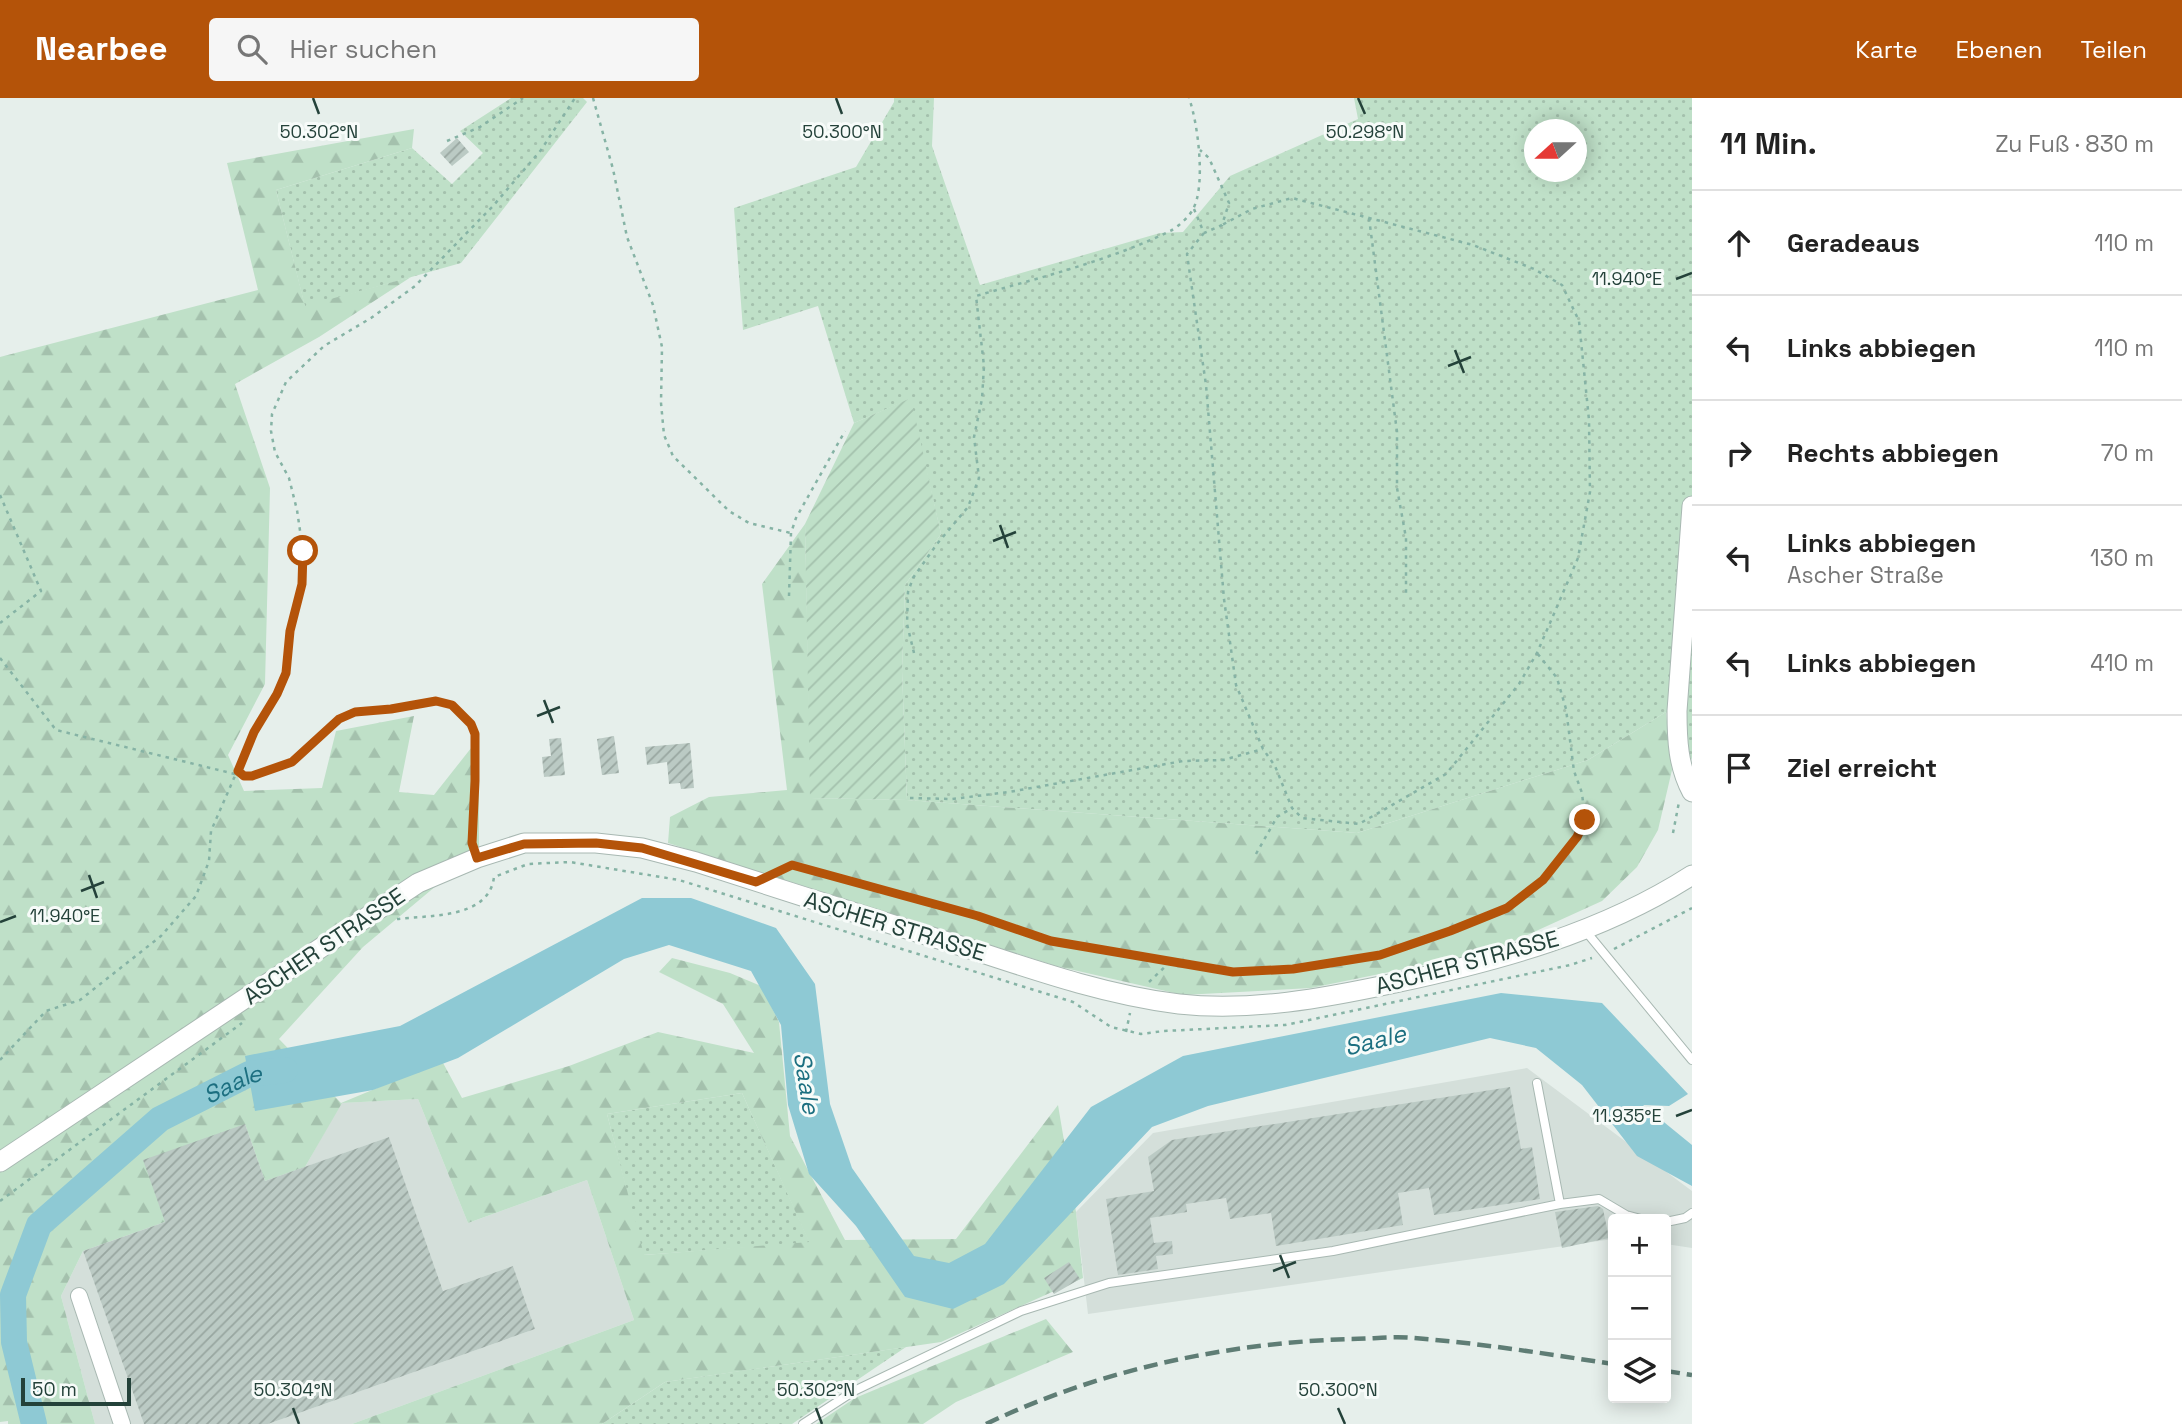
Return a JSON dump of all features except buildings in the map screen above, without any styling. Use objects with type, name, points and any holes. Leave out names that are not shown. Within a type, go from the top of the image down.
[{"type":"street","points":[[1690,784],[1677,743],[1692,506]]},
{"type":"street","name":"ASCHER STRASSE","points":[[0,1162],[418,883],[477,858],[524,844],[596,843],[642,848],[1059,977],[1133,996],[1180,1004],[1224,1006],[1302,1000],[1362,990],[1516,954],[1584,929],[1658,897],[1692,876]]},
{"type":"street","points":[[79,1296],[122,1424]]},
{"type":"lane","points":[[1584,929],[1692,1060]]},
{"type":"lane","points":[[1537,1083],[1560,1203]]},
{"type":"lane","points":[[803,1424],[854,1391],[1021,1311],[1109,1283],[1333,1251],[1560,1203],[1600,1199],[1624,1214]]},
{"type":"lane","points":[[1671,1221],[1685,1218],[1692,1213]]},
{"type":"path","points":[[447,141],[480,127],[523,98]]},
{"type":"path","points":[[0,1060],[46,1011],[80,1000],[161,936],[196,895],[209,861],[211,831],[254,732],[277,694],[286,673],[290,631],[302,584],[303,551],[297,510],[289,478],[275,452],[271,431],[272,414],[286,382],[324,346],[371,318],[404,294],[441,260],[493,206],[541,150],[575,98]]},
{"type":"path","points":[[593,98],[613,169],[627,237],[653,305],[662,347],[661,403],[664,435],[673,456],[729,512],[749,523],[791,533]]},
{"type":"path","points":[[1189,98],[1200,149],[1194,209],[1204,233]]},
{"type":"path","points":[[1200,149],[1209,158],[1229,203],[1222,225]]},
{"type":"path","points":[[1292,198],[1473,245],[1534,269],[1562,285],[1579,321],[1589,420],[1590,492],[1578,558],[1538,653],[1519,684],[1446,774],[1359,824],[1302,818],[1292,808],[1236,685],[1224,599],[1206,385],[1187,254],[1204,233],[1222,225],[1252,209],[1292,198]]},
{"type":"path","points":[[914,653],[907,624],[908,592],[913,578],[968,507],[979,478],[974,437],[982,399],[984,366],[976,296],[1096,261],[1173,230],[1194,209]]},
{"type":"path","points":[[1369,218],[1396,432],[1397,488],[1406,538],[1406,593]]},
{"type":"path","points":[[789,596],[791,533],[796,518],[845,431]]},
{"type":"path","points":[[0,495],[41,591],[0,622]]},
{"type":"path","points":[[756,882],[792,865],[978,916],[1051,941],[1233,972],[1293,969],[1380,955],[1507,908],[1543,880],[1577,837],[1585,820],[1583,793],[1574,771],[1566,709],[1557,678],[1538,653]]},
{"type":"path","points":[[0,658],[56,730],[237,772],[244,776],[252,776],[292,762],[339,719],[355,712],[436,701],[452,705],[471,724],[475,734],[472,843],[477,858]]},
{"type":"path","points":[[910,798],[952,799],[1009,792],[1183,761],[1223,760],[1263,748]]},
{"type":"path","points":[[1673,833],[1679,799],[1690,784]]},
{"type":"path","points":[[1256,854],[1277,817],[1292,808]]},
{"type":"path","points":[[395,919],[468,910],[483,901],[493,890],[494,877],[528,864],[570,862],[680,880],[1073,1002],[1111,1027],[1142,1034],[1285,1025],[1570,965],[1604,954],[1692,908]]},
{"type":"path","points":[[1133,996],[1172,960]]},
{"type":"path","points":[[0,1201],[242,1022]]},
{"type":"shaded area","points":[[1527,1068],[1692,1191],[1692,1248],[1671,1245],[1671,1214],[1608,1214],[1608,1240],[1088,1314],[1076,1212],[1153,1133]]},
{"type":"shaded area","points":[[418,1099],[468,1223],[587,1180],[634,1320],[352,1424],[268,1424],[535,1329],[513,1266],[443,1291],[389,1137],[305,1167],[341,1103]]},
{"type":"shaded area","points":[[83,1251],[144,1424],[95,1424],[61,1296]]},
{"type":"green space","points":[[511,98],[583,98],[587,102],[461,263],[305,307],[276,190],[412,148],[452,184],[483,153],[460,131]]},
{"type":"green space","points":[[894,98],[934,98],[932,146],[980,285],[1160,233],[1183,232],[1230,176],[1358,119],[1354,98],[1692,98],[1692,760],[1666,712],[1588,760],[1357,833],[907,800],[902,671],[905,585],[941,534],[910,399],[854,423],[818,306],[743,330],[734,208],[856,167]]},
{"type":"green space","points":[[414,129],[412,148],[276,190],[305,306],[411,277],[319,337],[235,384],[270,488],[265,684],[228,755],[244,791],[322,788],[336,731],[414,716],[399,792],[434,795],[479,738],[479,850],[363,947],[279,1039],[341,1103],[442,1061],[462,1098],[569,1066],[658,1032],[754,1053],[723,1004],[659,972],[672,958],[730,973],[761,986],[779,1022],[790,1136],[845,1240],[956,1239],[1058,1105],[1076,1212],[1083,1278],[941,1342],[665,1382],[602,1424],[352,1424],[634,1320],[587,1180],[468,1223],[418,1099],[342,1103],[305,1167],[265,1181],[245,1124],[165,1222],[83,1251],[61,1296],[95,1424],[0,1422],[0,357],[258,290],[227,163]],"holes":[[[742,1093],[809,1242],[644,1255],[607,1114]]]},
{"type":"green space","points":[[911,398],[941,534],[905,585],[902,671],[907,800],[810,798],[805,524],[854,423]]},
{"type":"green space","points":[[805,524],[811,798],[907,800],[1357,833],[1588,760],[1666,712],[1672,770],[1658,830],[1637,867],[1602,901],[1492,951],[1311,988],[1183,995],[1056,966],[668,843],[670,817],[709,797],[787,790],[762,584]]},
{"type":"green space","points":[[742,1093],[810,1243],[643,1255],[607,1114]]},
{"type":"green space","points":[[1046,1319],[1073,1352],[956,1402],[923,1424],[816,1424],[855,1398]]},
{"type":"green space","points":[[906,1347],[792,1424],[602,1424],[665,1382]]},
{"type":"water","points":[[642,898],[691,898],[776,928],[815,984],[830,1104],[852,1168],[914,1256],[949,1263],[985,1244],[1091,1107],[1183,1056],[1501,993],[1602,1003],[1688,1094],[1669,1106],[1643,1105],[1692,1145],[1692,1186],[1637,1156],[1582,1085],[1536,1048],[1490,1038],[1208,1106],[1152,1127],[1004,1284],[953,1309],[905,1297],[856,1226],[809,1174],[788,1105],[781,1025],[751,971],[669,945],[624,959],[458,1058],[373,1090],[255,1111],[245,1056],[400,1026]]},
{"type":"waterway","name":"Saale","points":[[34,1424],[14,1342],[13,1295],[39,1225],[160,1119],[249,1074],[285,1070]]},
{"type":"railway","points":[[986,1424],[1073,1388],[1118,1374],[1210,1353],[1256,1346],[1390,1337],[1413,1338],[1608,1363]]},
{"type":"railway","points":[[1671,1372],[1692,1375]]},
{"type":"route","points":[[303,551],[302,584],[290,631],[286,673],[277,694],[254,732],[238,771],[244,776],[252,776],[292,762],[339,719],[355,712],[436,701],[452,705],[464,715],[475,734],[472,843],[477,858],[524,844],[596,843],[642,848],[756,882],[792,865],[978,916],[1051,941],[1233,972],[1293,969],[1380,955],[1507,908],[1543,880],[1577,837],[1585,820]]}]
